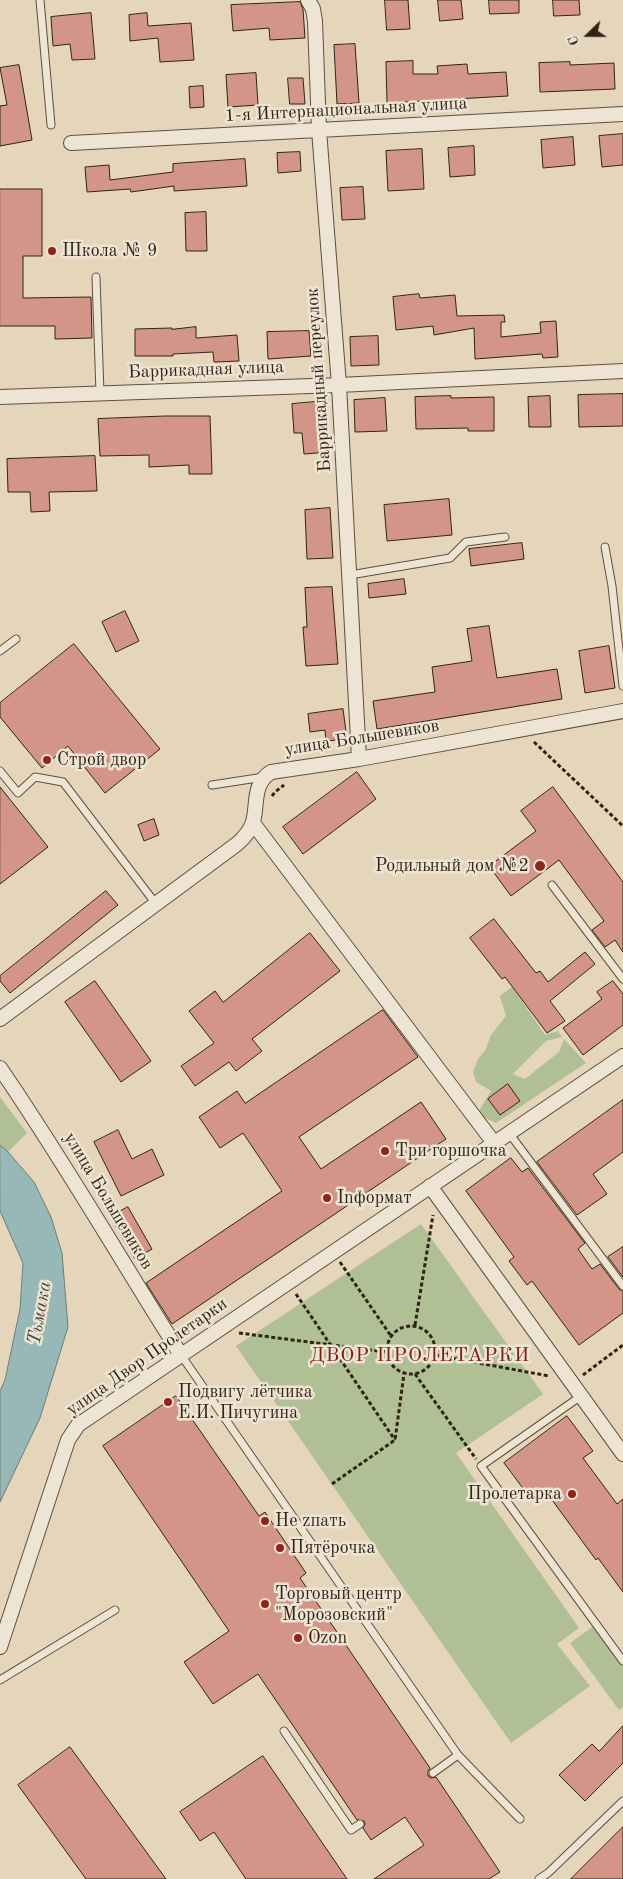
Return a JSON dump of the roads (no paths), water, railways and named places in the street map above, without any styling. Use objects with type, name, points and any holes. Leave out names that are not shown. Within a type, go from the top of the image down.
[{"type":"street","name":"Баррикадный переулок","points":[[308,0],[313,9],[315,21],[320,130],[339,385],[359,759]]},
{"type":"street","name":"1-я Интернациональная улица","points":[[71,143],[623,114]]},
{"type":"street","name":"Баррикадная улица","points":[[0,397],[339,385],[623,372]]},
{"type":"street","name":"улица Большевиков","points":[[265,777],[278,770],[359,759],[623,711]]},
{"type":"street","points":[[0,1019],[237,844],[245,836],[253,823],[257,792],[265,777]]},
{"type":"street","points":[[253,823],[494,1144]]},
{"type":"street","name":"улица Двор Пролетарки","points":[[0,1647],[70,1436],[82,1422],[333,1252],[433,1191],[509,1133],[623,1056]]},
{"type":"street","name":"улица Большевиков","points":[[0,1068],[43,1130],[181,1355]]},
{"type":"street","points":[[433,1191],[623,1454]]},
{"type":"lane","points":[[40,0],[51,125]]},
{"type":"lane","points":[[96,276],[100,393]]},
{"type":"lane","points":[[350,576],[450,558],[466,542],[505,536]]},
{"type":"lane","points":[[605,547],[612,586],[623,686]]},
{"type":"lane","points":[[0,651],[16,639]]},
{"type":"lane","points":[[0,771],[18,793],[35,777],[63,782],[156,904]]},
{"type":"lane","points":[[212,785],[265,777]]},
{"type":"lane","points":[[552,885],[623,979]]},
{"type":"lane","points":[[509,1133],[623,1286]]},
{"type":"lane","points":[[181,1355],[458,1755],[520,1819]]},
{"type":"lane","points":[[581,1396],[481,1466],[623,1660]]},
{"type":"lane","points":[[0,1680],[115,1610]]},
{"type":"lane","points":[[284,1731],[351,1830],[360,1824]]},
{"type":"lane","points":[[434,1773],[458,1755]]},
{"type":"lane","points":[[540,1879],[548,1874],[623,1801]]},
{"type":"water","name":"Тьмака","points":[[0,1145],[34,1182],[51,1217],[62,1253],[68,1327],[40,1418],[0,1502],[0,1391],[5,1380],[20,1309],[23,1263],[0,1211]]},
{"type":"place","name":"Школа № 9","points":[[52,251]]},
{"type":"place","name":"Строй двор","points":[[47,760]]},
{"type":"place","name":"Родильный дом №2","points":[[540,866]]},
{"type":"place","name":"Три горшочка","points":[[385,1151]]},
{"type":"place","name":"Inформат","points":[[327,1198]]},
{"type":"place","name":"Подвигу лётчика Е.И. Пичугина","points":[[168,1402]]},
{"type":"place","name":"Пролетарка","points":[[572,1494]]},
{"type":"place","name":"Не zпать","points":[[265,1521]]},
{"type":"place","name":"Пятёрочка","points":[[280,1548]]},
{"type":"place","name":"Торговый центр \"Морозовский\"","points":[[265,1604]]},
{"type":"place","name":"Ozon","points":[[298,1638]]},
{"type":"district","name":"ДВОР ПРОЛЕТАРКИ","points":[[420,1356]]}]
